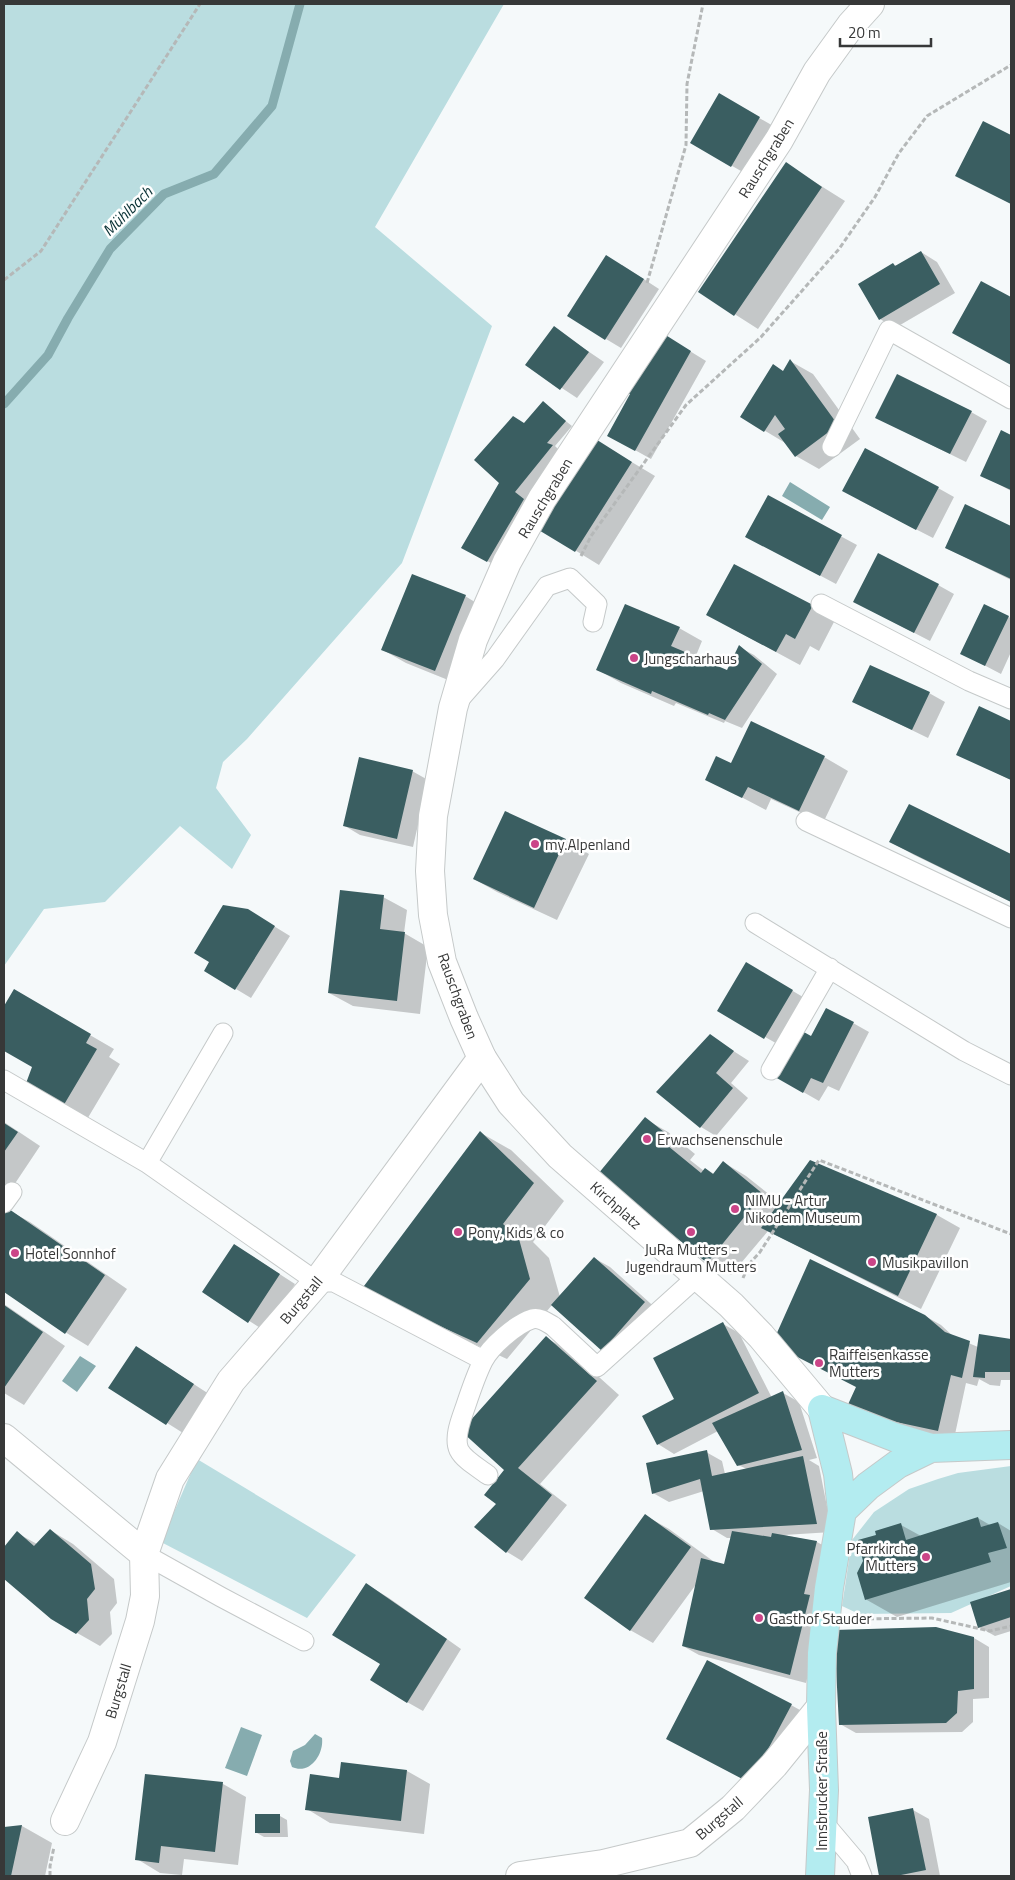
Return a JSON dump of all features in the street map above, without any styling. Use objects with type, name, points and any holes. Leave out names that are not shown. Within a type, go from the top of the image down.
[{"type":"main road","name":"Kirchplatz","points":[[822,1409],[875,1430],[931,1448],[1011,1445]]},
{"type":"main road","name":"Kirchplatz","points":[[821,1707],[825,1620],[842,1511],[838,1474],[822,1409]]},
{"type":"main road","name":"Kirchplatz","points":[[842,1511],[868,1486],[898,1464],[931,1448]]},
{"type":"main road","name":"Innsbrucker Straße","points":[[820,1876],[823,1822],[821,1707]]},
{"type":"street","name":"Rauschgraben","points":[[482,1058],[442,962],[433,915],[430,872],[433,816],[452,708],[473,640],[507,562],[542,499],[779,140],[817,72],[851,24],[870,4]]},
{"type":"street","name":"Kirchplatz","points":[[482,1058],[511,1103],[560,1156],[731,1305],[761,1336],[822,1409]]},
{"type":"street","name":"Burgstall","points":[[65,1821],[102,1742],[140,1621],[145,1596],[144,1554],[170,1479],[231,1381],[317,1282],[482,1058]]},
{"type":"street","points":[[4,1438],[144,1554]]},
{"type":"street","name":"Burgstall","points":[[520,1876],[603,1864],[690,1843],[733,1808],[774,1765],[821,1707]]},
{"type":"lane","points":[[832,447],[889,330],[1011,399]]},
{"type":"lane","points":[[452,708],[495,659],[546,586],[570,578],[597,604],[593,622]]},
{"type":"lane","points":[[821,604],[969,681],[1011,699]]},
{"type":"lane","points":[[806,821],[1011,918]]},
{"type":"lane","points":[[755,923],[964,1051],[1011,1075]]},
{"type":"lane","points":[[771,1070],[830,968]]},
{"type":"lane","points":[[147,1163],[223,1033]]},
{"type":"lane","points":[[4,1080],[147,1163],[317,1282],[334,1282],[483,1360]]},
{"type":"lane","points":[[488,1475],[467,1459],[459,1450],[457,1438],[463,1414],[483,1360],[496,1343],[531,1320],[539,1319],[553,1326],[597,1367],[698,1276]]},
{"type":"lane","points":[[144,1554],[304,1641]]},
{"type":"lane","points":[[823,1822],[856,1861],[862,1876]]},
{"type":"path","points":[[4,280],[41,251],[200,4]]},
{"type":"path","points":[[646,285],[686,144],[687,84],[703,4]]},
{"type":"path","points":[[570,578],[591,536],[686,405],[761,337],[839,249],[874,197],[899,153],[927,116],[1011,66]]},
{"type":"path","points":[[731,1305],[749,1264],[760,1252],[819,1160],[1011,1234]]},
{"type":"path","points":[[825,1620],[932,1618],[990,1631],[1011,1626]]},
{"type":"shaded area","points":[[4,4],[504,4],[375,227],[492,326],[402,563],[247,739],[223,762],[216,788],[251,835],[232,869],[180,826],[105,902],[44,909],[4,966]]},
{"type":"shaded area","points":[[790,482],[830,507],[822,520],[782,496]]},
{"type":"shaded area","points":[[80,1356],[96,1366],[77,1392],[62,1381]]},
{"type":"shaded area","points":[[197,1459],[356,1555],[307,1618],[161,1542]]},
{"type":"shaded area","points":[[1011,1466],[1011,1586],[951,1613],[859,1614],[842,1606],[852,1540],[874,1512],[909,1489],[938,1479],[958,1473]]},
{"type":"shaded area","points":[[241,1727],[262,1735],[247,1776],[225,1768]]},
{"type":"shaded area","points":[[315,1734],[322,1738],[322,1744],[321,1750],[314,1762],[305,1768],[292,1767],[290,1761],[293,1751],[305,1745]]},
{"type":"building","points":[[719,93],[760,117],[731,167],[690,143]]},
{"type":"building","points":[[983,121],[1011,135],[1011,204],[955,176]]},
{"type":"building","points":[[786,162],[822,187],[734,316],[698,292]]},
{"type":"building","points":[[921,251],[940,284],[879,320],[858,284],[893,263],[895,266]]},
{"type":"building","points":[[606,255],[644,279],[605,340],[567,316]]},
{"type":"building","points":[[981,281],[1011,297],[1011,365],[952,333]]},
{"type":"building","points":[[554,326],[589,352],[560,390],[525,365]]},
{"type":"building","points":[[664,334],[691,351],[635,451],[607,436],[630,394],[628,394]]},
{"type":"building","points":[[790,359],[838,425],[795,457],[778,434],[785,429],[775,415],[764,432],[740,417],[773,364],[783,371]]},
{"type":"building","points":[[897,374],[972,411],[950,454],[875,418]]},
{"type":"building","points":[[543,401],[566,421],[547,443],[553,445],[515,492],[524,499],[487,562],[461,548],[499,483],[474,460],[513,416],[524,423]]},
{"type":"building","points":[[1001,430],[1011,435],[1011,490],[980,476]]},
{"type":"building","points":[[594,438],[632,462],[575,552],[537,529]]},
{"type":"building","points":[[865,448],[939,487],[916,530],[842,491]]},
{"type":"building","points":[[768,495],[842,535],[820,576],[745,537]]},
{"type":"building","points":[[965,504],[1011,526],[1011,579],[945,548]]},
{"type":"building","points":[[878,553],[939,584],[914,633],[853,602]]},
{"type":"building","points":[[734,564],[813,605],[795,639],[786,634],[776,652],[706,615]]},
{"type":"building","points":[[412,574],[466,595],[435,671],[381,650]]},
{"type":"building","points":[[625,604],[680,627],[671,646],[727,670],[739,645],[762,664],[725,720],[709,713],[708,715],[652,691],[651,694],[596,670]]},
{"type":"building","points":[[984,604],[1009,616],[985,666],[960,654]]},
{"type":"building","points":[[870,665],[930,692],[912,730],[852,702]]},
{"type":"building","points":[[979,706],[1011,721],[1011,780],[956,755]]},
{"type":"building","points":[[751,721],[825,756],[799,811],[748,787],[742,798],[705,780],[716,756],[731,763]]},
{"type":"building","points":[[359,757],[413,770],[397,839],[343,826]]},
{"type":"building","points":[[909,804],[1011,854],[1011,902],[889,842]]},
{"type":"building","points":[[505,811],[566,839],[534,908],[473,879]]},
{"type":"building","points":[[340,890],[384,895],[380,929],[405,932],[397,1001],[328,993]]},
{"type":"building","points":[[223,905],[248,909],[275,926],[235,990],[204,971],[209,962],[194,953]]},
{"type":"building","points":[[746,962],[793,990],[764,1039],[717,1011]]},
{"type":"building","points":[[14,989],[91,1034],[86,1043],[97,1049],[62,1108],[25,1086],[32,1067],[4,1051],[4,1006]]},
{"type":"building","points":[[826,1008],[854,1022],[823,1083],[811,1078],[803,1093],[775,1077],[802,1031],[811,1036]]},
{"type":"building","points":[[710,1034],[734,1051],[716,1073],[733,1088],[700,1128],[656,1092]]},
{"type":"building","points":[[645,1117],[673,1139],[668,1146],[701,1173],[705,1168],[713,1174],[723,1161],[763,1194],[707,1263],[598,1174]]},
{"type":"building","points":[[4,1123],[18,1132],[4,1152]]},
{"type":"building","name":"Pony, Kids & co","points":[[480,1131],[534,1183],[503,1224],[519,1239],[530,1279],[477,1343],[361,1290]]},
{"type":"building","name":"Musikpavillon","points":[[810,1160],[937,1214],[898,1296],[761,1228]]},
{"type":"building","points":[[6,1207],[105,1275],[65,1334],[4,1292],[4,1211]]},
{"type":"building","points":[[234,1244],[280,1274],[248,1323],[202,1292]]},
{"type":"building","points":[[594,1257],[645,1302],[602,1351],[551,1305]]},
{"type":"building","points":[[810,1259],[925,1315],[945,1332],[970,1341],[962,1378],[951,1375],[938,1431],[845,1411],[856,1387],[772,1344]]},
{"type":"building","points":[[4,1305],[43,1332],[4,1388]]},
{"type":"building","points":[[723,1322],[759,1393],[657,1445],[642,1416],[674,1399],[653,1358]]},
{"type":"building","points":[[979,1334],[1011,1339],[1011,1372],[985,1372],[985,1378],[973,1377]]},
{"type":"building","points":[[546,1336],[597,1381],[518,1468],[552,1495],[506,1553],[474,1527],[496,1504],[484,1495],[504,1470],[461,1431]]},
{"type":"building","points":[[136,1346],[194,1384],[166,1425],[108,1388]]},
{"type":"building","points":[[783,1391],[802,1450],[737,1466],[712,1423]]},
{"type":"building","points":[[707,1450],[712,1476],[803,1456],[817,1524],[710,1530],[700,1479],[652,1494],[646,1463]]},
{"type":"building","points":[[645,1514],[691,1547],[630,1631],[584,1598]]},
{"type":"building","name":"Pfarrkirche Mutters","points":[[978,1517],[981,1527],[998,1522],[1007,1548],[988,1553],[991,1562],[865,1600],[857,1573],[863,1561],[858,1540],[876,1535],[875,1531],[901,1523],[906,1540]]},
{"type":"building","points":[[50,1529],[91,1564],[95,1589],[87,1599],[89,1620],[76,1634],[51,1619],[4,1579],[4,1547],[17,1531],[34,1546]]},
{"type":"building","points":[[732,1531],[771,1537],[772,1533],[817,1541],[804,1594],[810,1595],[790,1675],[682,1646],[701,1558],[724,1564]]},
{"type":"building","points":[[366,1583],[447,1639],[407,1703],[370,1680],[380,1664],[332,1635]]},
{"type":"building","points":[[1011,1589],[1011,1617],[978,1628],[970,1602]]},
{"type":"building","points":[[936,1627],[974,1637],[974,1689],[958,1691],[957,1713],[946,1723],[839,1725],[834,1630]]},
{"type":"building","points":[[707,1660],[792,1704],[750,1783],[666,1739]]},
{"type":"building","points":[[341,1762],[407,1770],[401,1821],[305,1810],[310,1774],[339,1778]]},
{"type":"building","points":[[145,1774],[223,1782],[215,1852],[161,1846],[159,1863],[135,1860]]},
{"type":"building","points":[[913,1808],[926,1870],[896,1876],[879,1876],[868,1817]]},
{"type":"building","points":[[255,1814],[280,1814],[280,1833],[255,1833]]},
{"type":"building","points":[[22,1825],[11,1876],[4,1876],[4,1827]]},
{"type":"waterway","name":"Mühlbach","points":[[4,404],[48,355],[110,249],[164,194],[214,174],[272,106],[300,4]]},
{"type":"place","name":"Jungscharhaus","points":[[634,658]]},
{"type":"place","name":"my.Alpenland","points":[[535,844]]},
{"type":"place","name":"Erwachsenenschule","points":[[647,1139]]},
{"type":"place","name":"NIMU - Artur Nikodem Museum","points":[[735,1209]]},
{"type":"place","name":"Pony, Kids & co","points":[[458,1232]]},
{"type":"place","name":"JuRa Mutters - Jugendraum Mutters","points":[[691,1232]]},
{"type":"place","name":"Hotel Sonnhof","points":[[15,1253]]},
{"type":"place","name":"Musikpavillon","points":[[872,1262]]},
{"type":"place","name":"Raiffeisenkasse Mutters","points":[[819,1363]]},
{"type":"place","name":"Pfarrkirche Mutters","points":[[926,1557]]},
{"type":"place","name":"Gasthof Stauder","points":[[759,1618]]}]
